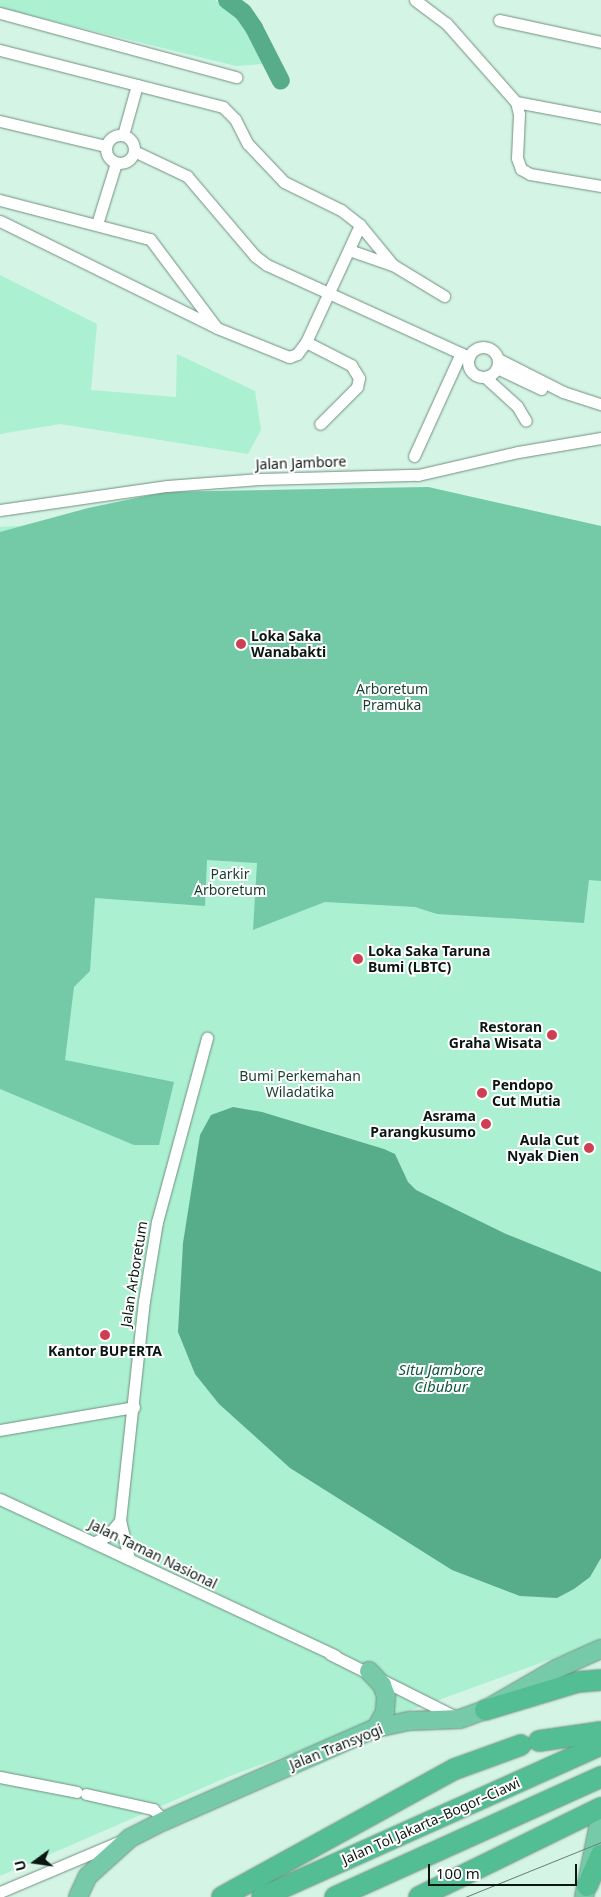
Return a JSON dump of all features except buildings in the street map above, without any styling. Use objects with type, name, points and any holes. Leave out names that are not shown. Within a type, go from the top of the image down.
[{"type":"highway","name":"Jalan Transyogi","points":[[78,1897],[88,1876],[130,1838],[164,1821],[376,1728],[410,1721],[460,1719],[485,1710],[556,1669],[601,1649]]},
{"type":"highway","points":[[369,1670],[382,1685],[386,1696],[385,1712],[376,1728]]},
{"type":"highway","points":[[485,1710],[578,1682],[601,1680]]},
{"type":"highway","points":[[222,1897],[446,1773],[530,1743],[601,1732]]},
{"type":"highway","name":"Jalan Tol Jakarta–Bogor–Ciawi","points":[[262,1897],[601,1745]]},
{"type":"highway","name":"Jalan Tol Jakarta–Bogor–Ciawi","points":[[335,1897],[601,1776]]},
{"type":"highway","points":[[419,1897],[601,1808]]},
{"type":"highway","points":[[586,1891],[601,1814]]},
{"type":"highway","points":[[586,1891],[601,1855]]},
{"type":"street","points":[[416,0],[446,23],[516,102],[519,114],[517,158],[521,169],[530,174],[601,186]]},
{"type":"street","points":[[0,13],[236,77]]},
{"type":"street","points":[[499,20],[601,42]]},
{"type":"street","points":[[0,50],[223,107],[235,119],[248,144],[284,182],[341,210],[360,225],[393,265]]},
{"type":"street","points":[[123,135],[138,85]]},
{"type":"street","points":[[516,102],[601,118]]},
{"type":"street","points":[[0,121],[106,146]]},
{"type":"street","points":[[123,135],[133,143],[134,151],[128,161],[116,163],[108,158],[106,146],[111,138],[123,135]]},
{"type":"street","points":[[134,151],[187,176],[255,256],[328,296],[465,355],[472,372],[485,377],[517,406],[526,421]]},
{"type":"street","points":[[96,224],[116,163]]},
{"type":"street","points":[[0,200],[150,239],[217,328]]},
{"type":"street","points":[[0,221],[217,328],[283,356],[297,354],[306,342],[360,225]]},
{"type":"street","points":[[349,250],[393,265],[444,296]]},
{"type":"street","points":[[306,342],[351,366],[359,378],[356,387],[320,424]]},
{"type":"street","points":[[414,456],[465,355],[484,347],[493,350],[497,363],[565,400],[601,411]]},
{"type":"street","points":[[485,377],[497,363]]},
{"type":"street","points":[[497,363],[563,392],[601,404]]},
{"type":"street","name":"Jalan Jambore","points":[[0,510],[168,486],[260,478],[418,475],[518,452],[601,438]]},
{"type":"street","name":"Jalan Arboretum","points":[[129,1559],[120,1520],[134,1407],[140,1326],[157,1222],[207,1038]]},
{"type":"street","points":[[0,1430],[134,1407]]},
{"type":"street","name":"Jalan Taman Nasional","points":[[0,1499],[369,1670],[460,1719]]},
{"type":"street","points":[[95,1542],[107,1536],[120,1520]]},
{"type":"street","points":[[0,1777],[153,1809],[164,1821]]},
{"type":"street","points":[[0,1892],[130,1838]]},
{"type":"green space","points":[[0,0],[215,0],[248,22],[262,64],[236,66],[0,8]]},
{"type":"green space","points":[[0,275],[97,324],[91,390],[176,397],[177,354],[255,391],[261,430],[248,454],[60,424],[0,434]]},
{"type":"green space","name":"Bumi Perkemahan Wiladatika","points":[[428,487],[601,526],[601,1641],[230,1776],[0,1876],[0,527],[20,526],[165,492]]},
{"type":"green space","name":"Arboretum Pramuka","points":[[428,487],[601,526],[601,881],[589,880],[584,923],[437,914],[415,907],[325,902],[253,930],[257,863],[207,860],[205,906],[95,898],[90,971],[74,987],[65,1060],[174,1082],[159,1145],[134,1145],[0,1089],[0,532],[88,508],[165,492]]},
{"type":"water","name":"Situ Jambore Cibubur","points":[[233,1107],[262,1112],[384,1149],[395,1154],[408,1182],[416,1190],[506,1234],[601,1272],[601,1558],[590,1577],[574,1589],[557,1598],[520,1596],[452,1570],[290,1468],[219,1404],[195,1374],[178,1332],[183,1243],[200,1135],[211,1115]]},
{"type":"waterway","points":[[227,0],[243,12],[254,28],[281,81]]},
{"type":"tram line","points":[[465,1897],[601,1842]]},
{"type":"place","name":"Loka Saka Wanabakti","points":[[241,644]]},
{"type":"place","name":"Loka Saka Taruna Bumi (LBTC)","points":[[358,959]]},
{"type":"place","name":"Restoran Graha Wisata","points":[[552,1035]]},
{"type":"place","name":"Pendopo Cut Mutia","points":[[482,1093]]},
{"type":"place","name":"Asrama Parangkusumo","points":[[486,1124]]},
{"type":"place","name":"Aula Cut Nyak Dien","points":[[589,1148]]},
{"type":"place","name":"Kantor BUPERTA","points":[[105,1335]]},
{"type":"park label","name":"Parkir Arboretum","points":[[230,882]]}]
